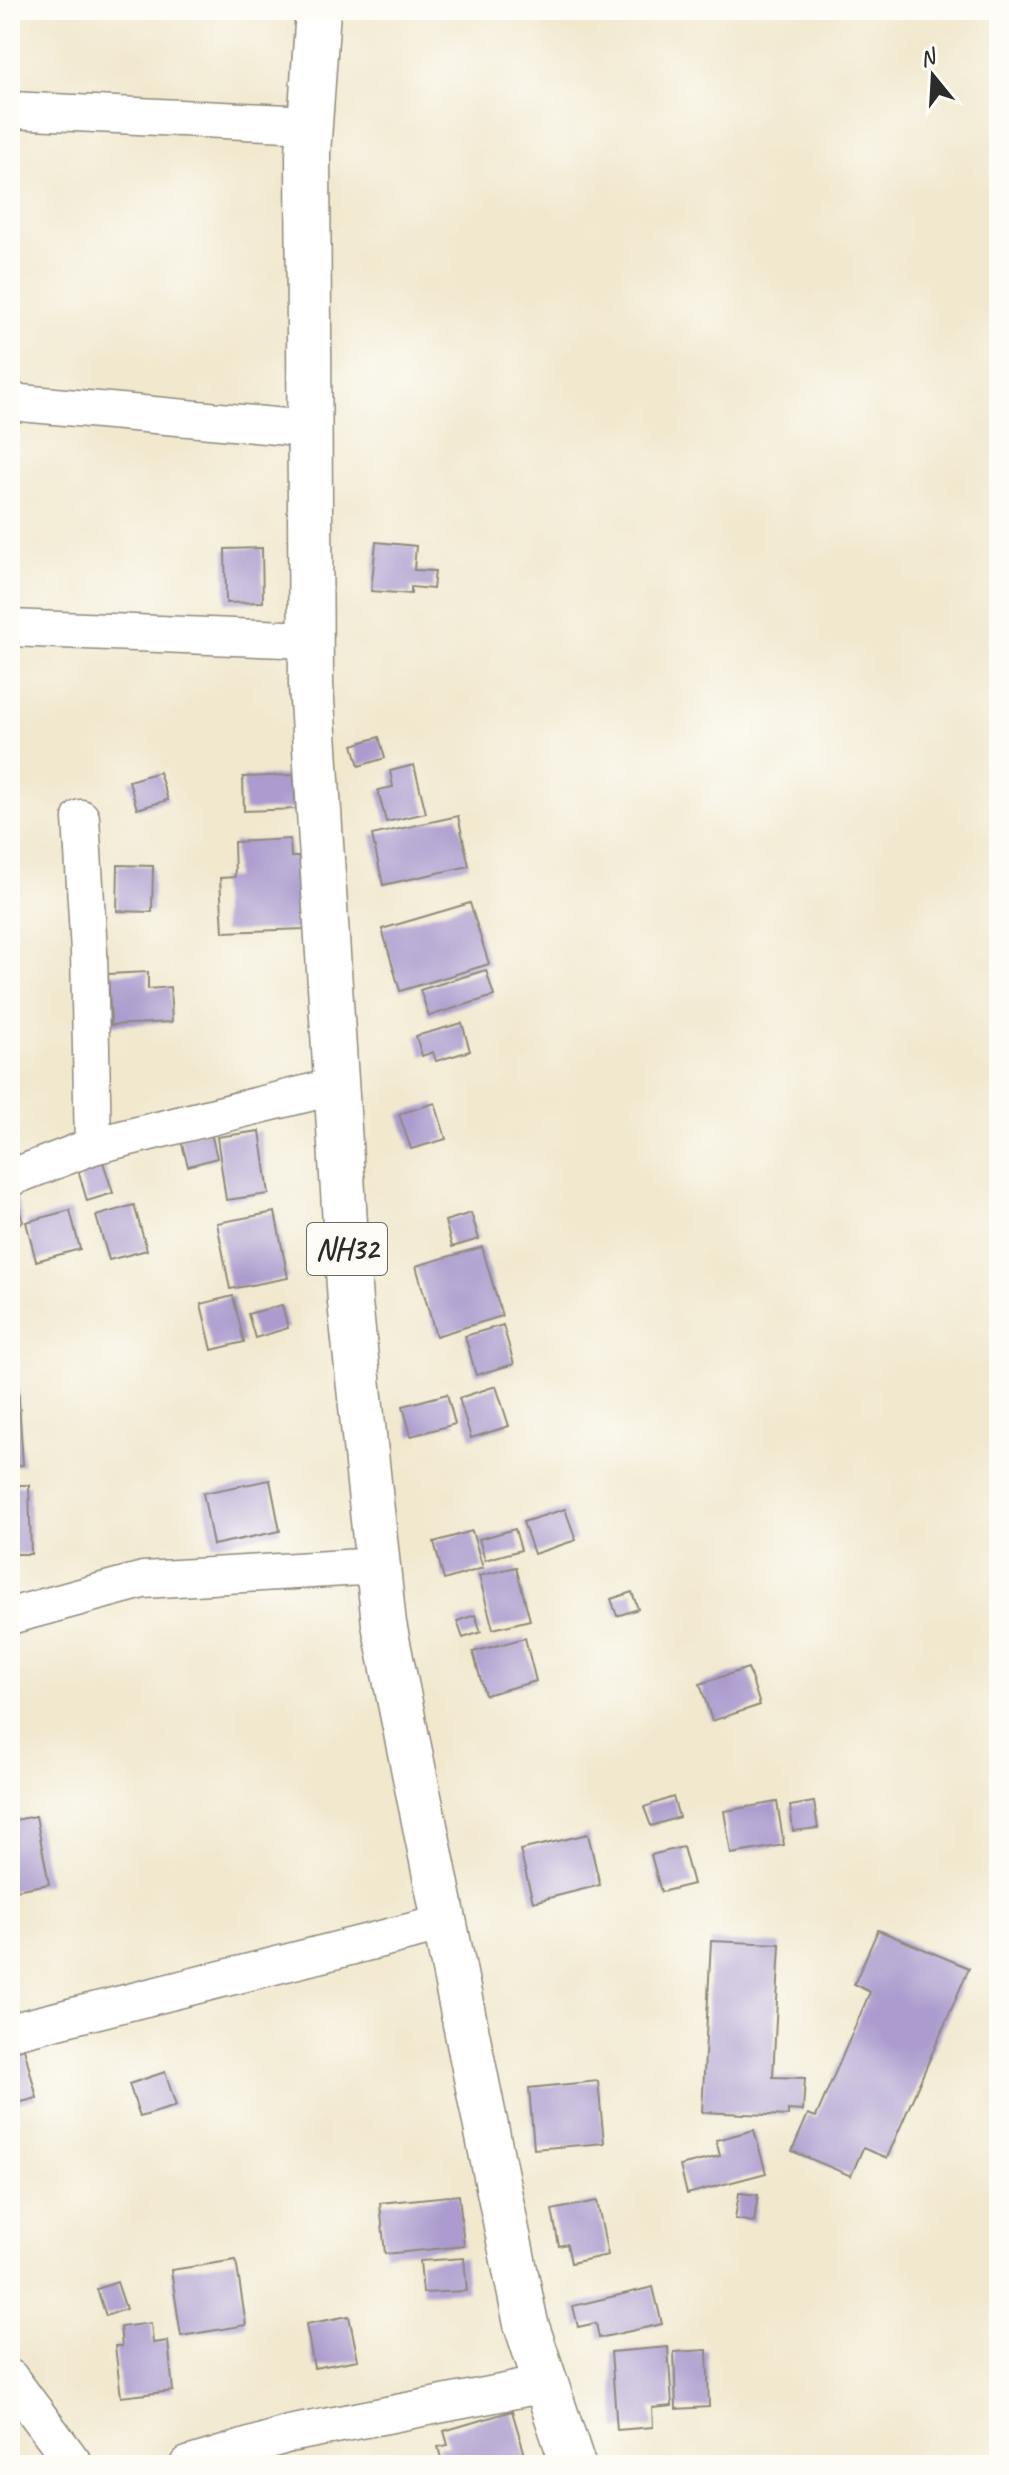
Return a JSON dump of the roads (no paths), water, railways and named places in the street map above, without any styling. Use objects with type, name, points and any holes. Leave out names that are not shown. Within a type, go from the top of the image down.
[{"type":"highway","name":"NH32","points":[[318,10],[308,153],[311,685],[350,1302],[384,1624],[526,2324],[573,2465]]},
{"type":"street","points":[[10,110],[310,124]]},
{"type":"street","points":[[10,402],[309,429]]},
{"type":"street","points":[[10,628],[311,640]]},
{"type":"street","points":[[81,818],[89,952],[93,1146]]},
{"type":"street","points":[[10,1178],[93,1146],[337,1086]]},
{"type":"street","points":[[10,1616],[143,1580],[378,1566]]},
{"type":"street","points":[[10,2032],[445,1923]]},
{"type":"street","points":[[10,2378],[75,2465]]},
{"type":"street","points":[[188,2465],[289,2434],[546,2384]]}]
